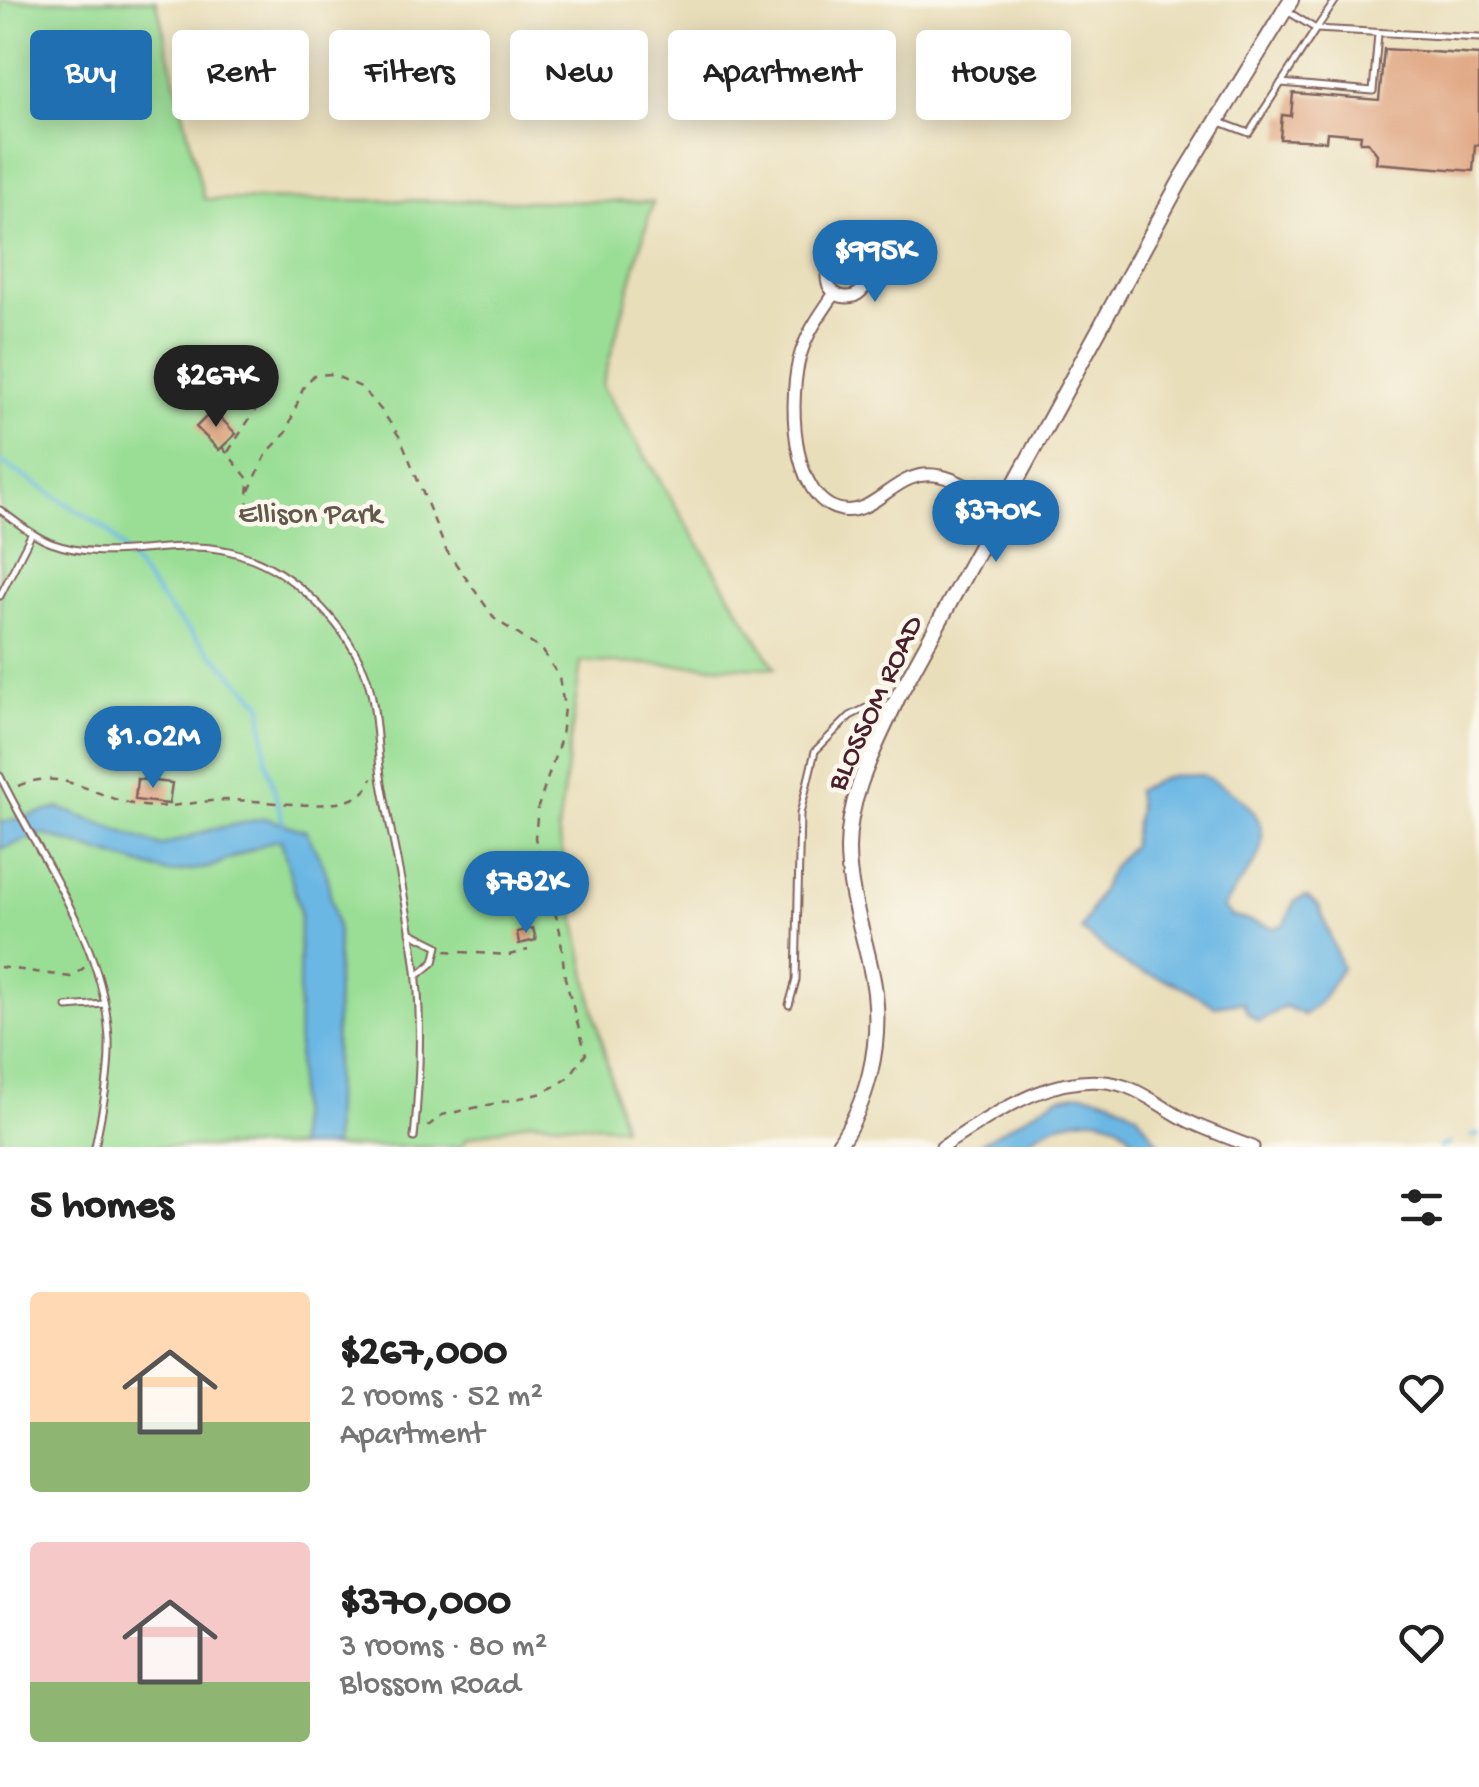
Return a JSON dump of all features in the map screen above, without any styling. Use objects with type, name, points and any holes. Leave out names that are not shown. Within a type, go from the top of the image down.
[{"type":"street","name":"BLOSSOM ROAD","points":[[837,1147],[857,1114],[874,1053],[874,992],[850,876],[850,819],[865,767],[1002,508],[1217,121],[1288,5]]},
{"type":"street","points":[[834,293],[808,335],[795,378],[794,422],[812,489],[822,502],[848,511],[862,508],[906,478],[926,474],[952,479],[1002,508]]},
{"type":"street","points":[[942,1147],[1022,1101],[1060,1085],[1093,1080],[1128,1087],[1186,1120],[1253,1147]]},
{"type":"lane","points":[[1217,121],[1249,133],[1336,0]]},
{"type":"lane","points":[[1288,5],[1316,29],[1479,38]]},
{"type":"lane","points":[[1282,82],[1373,91],[1378,34]]},
{"type":"lane","points":[[0,510],[32,533],[63,546],[114,552],[201,546],[256,559],[306,593],[348,642],[366,673],[369,687],[416,976],[419,1038],[414,1138]]},
{"type":"lane","points":[[0,596],[32,533]]},
{"type":"lane","points":[[789,1005],[796,980],[800,814],[816,750],[850,716],[868,706],[894,706]]},
{"type":"lane","points":[[0,776],[93,961],[105,1004],[108,1064],[95,1147]]},
{"type":"lane","points":[[410,932],[432,942],[438,950],[434,962],[416,976]]},
{"type":"lane","points":[[67,1006],[105,1004]]},
{"type":"path","points":[[247,513],[250,491],[267,453],[286,433],[303,388],[314,375],[331,374],[362,387],[401,439],[446,550],[495,619],[543,651],[558,676],[564,708],[561,738],[538,807],[535,838],[586,1054],[567,1079],[543,1092],[442,1115],[414,1138]]},
{"type":"path","points":[[227,453],[265,396]]},
{"type":"path","points":[[222,447],[244,472],[250,491]]},
{"type":"path","points":[[8,792],[36,779],[55,778],[126,804],[147,807],[203,801],[339,803],[369,788],[373,776]]},
{"type":"path","points":[[438,950],[509,956],[528,950]]},
{"type":"path","points":[[0,966],[71,977],[93,961]]},
{"type":"green space","name":"Ellison Park","points":[[0,0],[156,0],[172,66],[172,120],[185,120],[204,199],[653,202],[602,386],[775,668],[581,662],[558,831],[594,1011],[623,1127],[531,1121],[467,1138],[461,1147],[0,1147]]},
{"type":"water","points":[[1202,775],[1238,796],[1261,828],[1258,856],[1223,908],[1231,916],[1274,928],[1285,924],[1295,901],[1306,896],[1319,906],[1342,968],[1320,1002],[1304,1015],[1285,1006],[1258,1022],[1243,1002],[1215,1006],[1174,983],[1130,968],[1081,930],[1113,866],[1132,845],[1138,809],[1136,790],[1169,776]]},
{"type":"water","points":[[59,808],[161,846],[265,818],[306,831],[325,869],[338,932],[333,1147],[297,1147],[300,911],[281,840],[208,868],[168,873],[43,834],[0,849],[0,823]]},
{"type":"water","points":[[1083,1093],[1111,1099],[1137,1114],[1162,1147],[1137,1147],[1115,1123],[1082,1118],[1049,1128],[1022,1147],[974,1147],[1059,1097]]},
{"type":"building","points":[[1384,49],[1479,55],[1479,145],[1475,145],[1473,171],[1376,163],[1377,154],[1368,142],[1360,142],[1361,135],[1327,132],[1326,141],[1280,139],[1282,115],[1291,116],[1293,93],[1379,100]]},
{"type":"building","points":[[213,410],[236,434],[219,450],[196,427]]},
{"type":"building","points":[[137,779],[172,783],[169,804],[135,800]]},
{"type":"building","points":[[533,928],[536,940],[519,944],[517,932]]},
{"type":"waterway","points":[[0,461],[108,530],[171,612],[262,704],[266,760],[283,823]]},
{"type":"waterway","points":[[1472,1136],[1479,1135]]},
{"type":"waterway","points":[[1439,1147],[1450,1143]]}]
